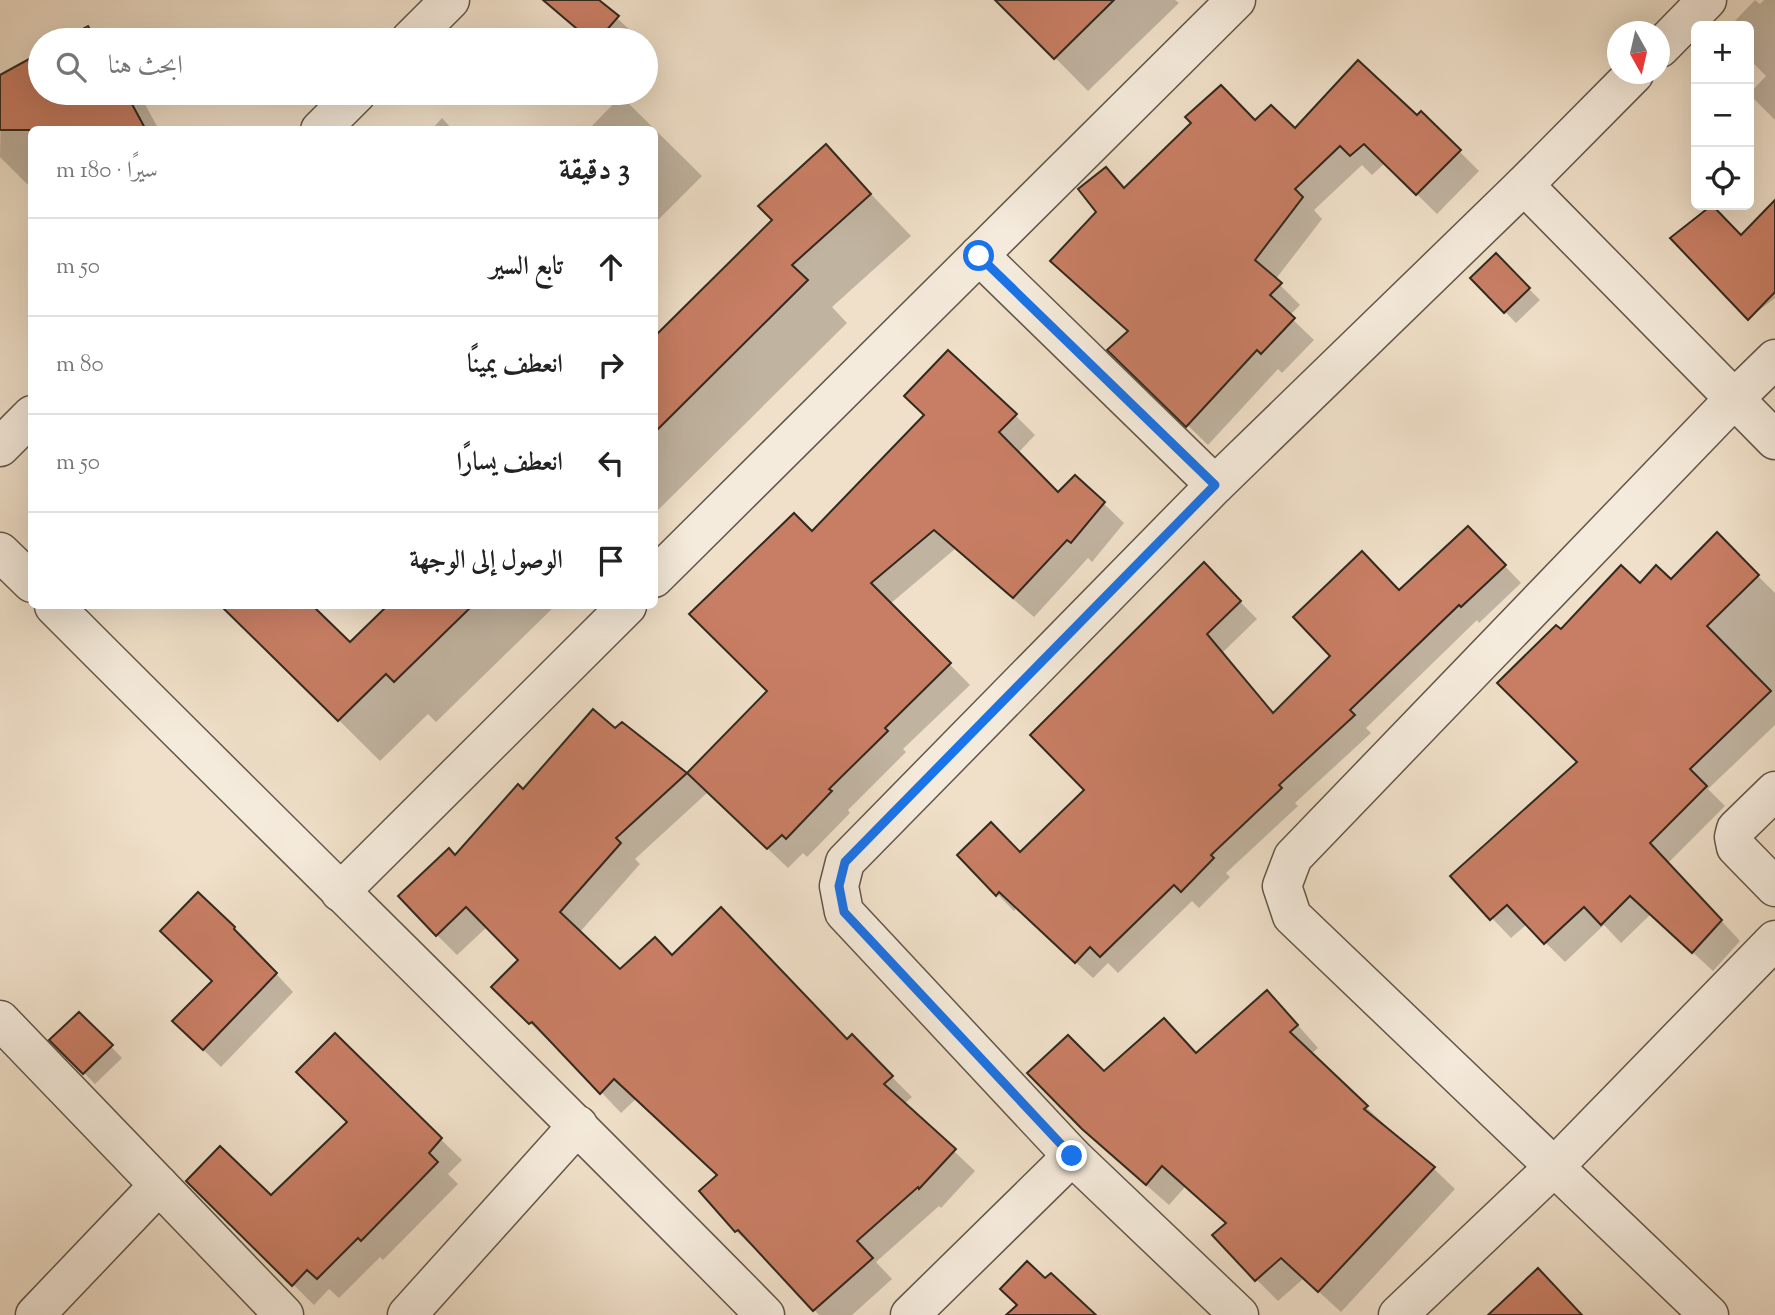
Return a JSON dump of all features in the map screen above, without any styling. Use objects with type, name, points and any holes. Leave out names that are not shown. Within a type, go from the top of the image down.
[{"type":"street","points":[[422,28],[450,0]]},
{"type":"street","points":[[658,574],[1236,0]]},
{"type":"street","points":[[1670,38],[1707,0]]},
{"type":"street","points":[[1239,1315],[1072,1156],[844,912],[839,886],[845,862],[1215,485],[1624,84]]},
{"type":"street","points":[[324,126],[345,105]]},
{"type":"street","points":[[1524,185],[1775,440]]},
{"type":"street","points":[[979,256],[1215,485]]},
{"type":"street","points":[[1709,1315],[1292,916],[1282,886],[1293,857],[1775,359]]},
{"type":"street","points":[[0,447],[28,419]]},
{"type":"street","points":[[0,552],[28,579]]},
{"type":"street","points":[[57,609],[340,892],[579,1125],[765,1315]]},
{"type":"street","points":[[340,892],[624,609]]},
{"type":"street","points":[[1775,791],[1737,829],[1734,837],[1736,847],[1775,887]]},
{"type":"street","points":[[1398,1315],[1553,1167],[1775,940]]},
{"type":"street","points":[[0,1020],[284,1315]]},
{"type":"street","points":[[407,1315],[579,1125]]},
{"type":"street","points":[[910,1315],[1072,1156]]},
{"type":"street","points":[[35,1315],[159,1185]]},
{"type":"building","points":[[543,0],[599,0],[619,16],[608,28],[576,28]]},
{"type":"building","points":[[995,0],[1114,0],[1054,59]]},
{"type":"building","points":[[28,60],[28,105],[132,105],[144,126],[28,126],[28,130],[0,130],[0,75]]},
{"type":"building","points":[[1358,60],[1417,115],[1421,111],[1461,150],[1416,195],[1364,144],[1350,156],[1340,146],[1295,189],[1303,197],[1255,260],[1282,283],[1270,295],[1295,318],[1261,354],[1257,350],[1186,427],[1107,350],[1128,331],[1050,261],[1096,212],[1078,189],[1106,167],[1124,188],[1191,123],[1185,117],[1221,85],[1255,120],[1271,105],[1295,128]]},
{"type":"building","points":[[826,144],[871,194],[792,265],[808,280],[658,429],[658,333],[772,220],[758,206]]},
{"type":"building","points":[[1775,200],[1775,292],[1748,320],[1670,238],[1706,210],[1717,210],[1741,235]]},
{"type":"building","points":[[1496,253],[1530,288],[1504,313],[1470,278]]},
{"type":"building","points":[[948,350],[1017,414],[999,432],[1058,492],[1075,475],[1105,502],[1071,543],[1067,540],[1013,598],[934,530],[871,583],[951,663],[885,728],[888,731],[829,789],[832,791],[786,839],[782,835],[767,849],[687,773],[767,691],[689,614],[794,513],[812,531],[924,415],[904,396]]},
{"type":"building","points":[[1468,526],[1506,565],[1461,607],[1459,605],[1350,710],[1355,715],[1279,785],[1282,788],[1211,855],[1214,858],[1181,892],[1174,885],[1100,957],[1090,947],[1075,963],[999,892],[996,896],[957,855],[991,822],[1020,852],[1084,790],[1030,735],[1204,562],[1241,601],[1207,634],[1273,713],[1330,656],[1293,617],[1362,551],[1399,590]]},
{"type":"building","points":[[1717,532],[1759,575],[1707,626],[1771,691],[1690,769],[1707,786],[1650,843],[1722,920],[1692,953],[1630,896],[1601,925],[1584,907],[1544,944],[1507,905],[1490,920],[1450,876],[1577,762],[1497,683],[1556,625],[1561,629],[1621,565],[1640,583],[1656,565],[1671,579]]},
{"type":"building","points":[[224,609],[316,609],[350,642],[384,609],[469,609],[394,682],[386,674],[338,721]]},
{"type":"building","points":[[593,709],[615,728],[622,722],[687,773],[616,838],[621,843],[560,912],[620,969],[655,937],[672,955],[721,907],[847,1039],[852,1034],[893,1076],[884,1084],[956,1149],[919,1189],[918,1187],[857,1241],[873,1258],[813,1311],[738,1230],[735,1232],[699,1191],[717,1175],[614,1079],[600,1094],[532,1022],[529,1024],[491,987],[518,960],[466,907],[436,936],[398,896],[449,848],[455,855],[518,784],[523,789]]},
{"type":"building","points":[[198,892],[277,973],[203,1050],[172,1021],[212,981],[160,931]]},
{"type":"building","points":[[1267,990],[1298,1025],[1290,1032],[1368,1106],[1364,1109],[1435,1167],[1318,1292],[1281,1258],[1255,1281],[1212,1235],[1226,1223],[1162,1166],[1146,1185],[1082,1129],[1027,1073],[1068,1035],[1104,1071],[1164,1018],[1196,1053]]},
{"type":"building","points":[[79,1012],[113,1045],[83,1074],[49,1040]]},
{"type":"building","points":[[335,1033],[442,1138],[429,1153],[438,1162],[361,1241],[358,1238],[317,1279],[307,1270],[292,1286],[186,1181],[220,1146],[271,1195],[347,1122],[296,1072]]},
{"type":"building","points":[[1027,1261],[1045,1278],[1051,1273],[1096,1315],[1006,1315],[1017,1305],[1000,1289]]},
{"type":"building","points":[[1538,1268],[1582,1315],[1488,1315]]},
{"type":"route","points":[[979,256],[1215,485],[845,862],[839,886],[844,912],[1072,1156]]}]
